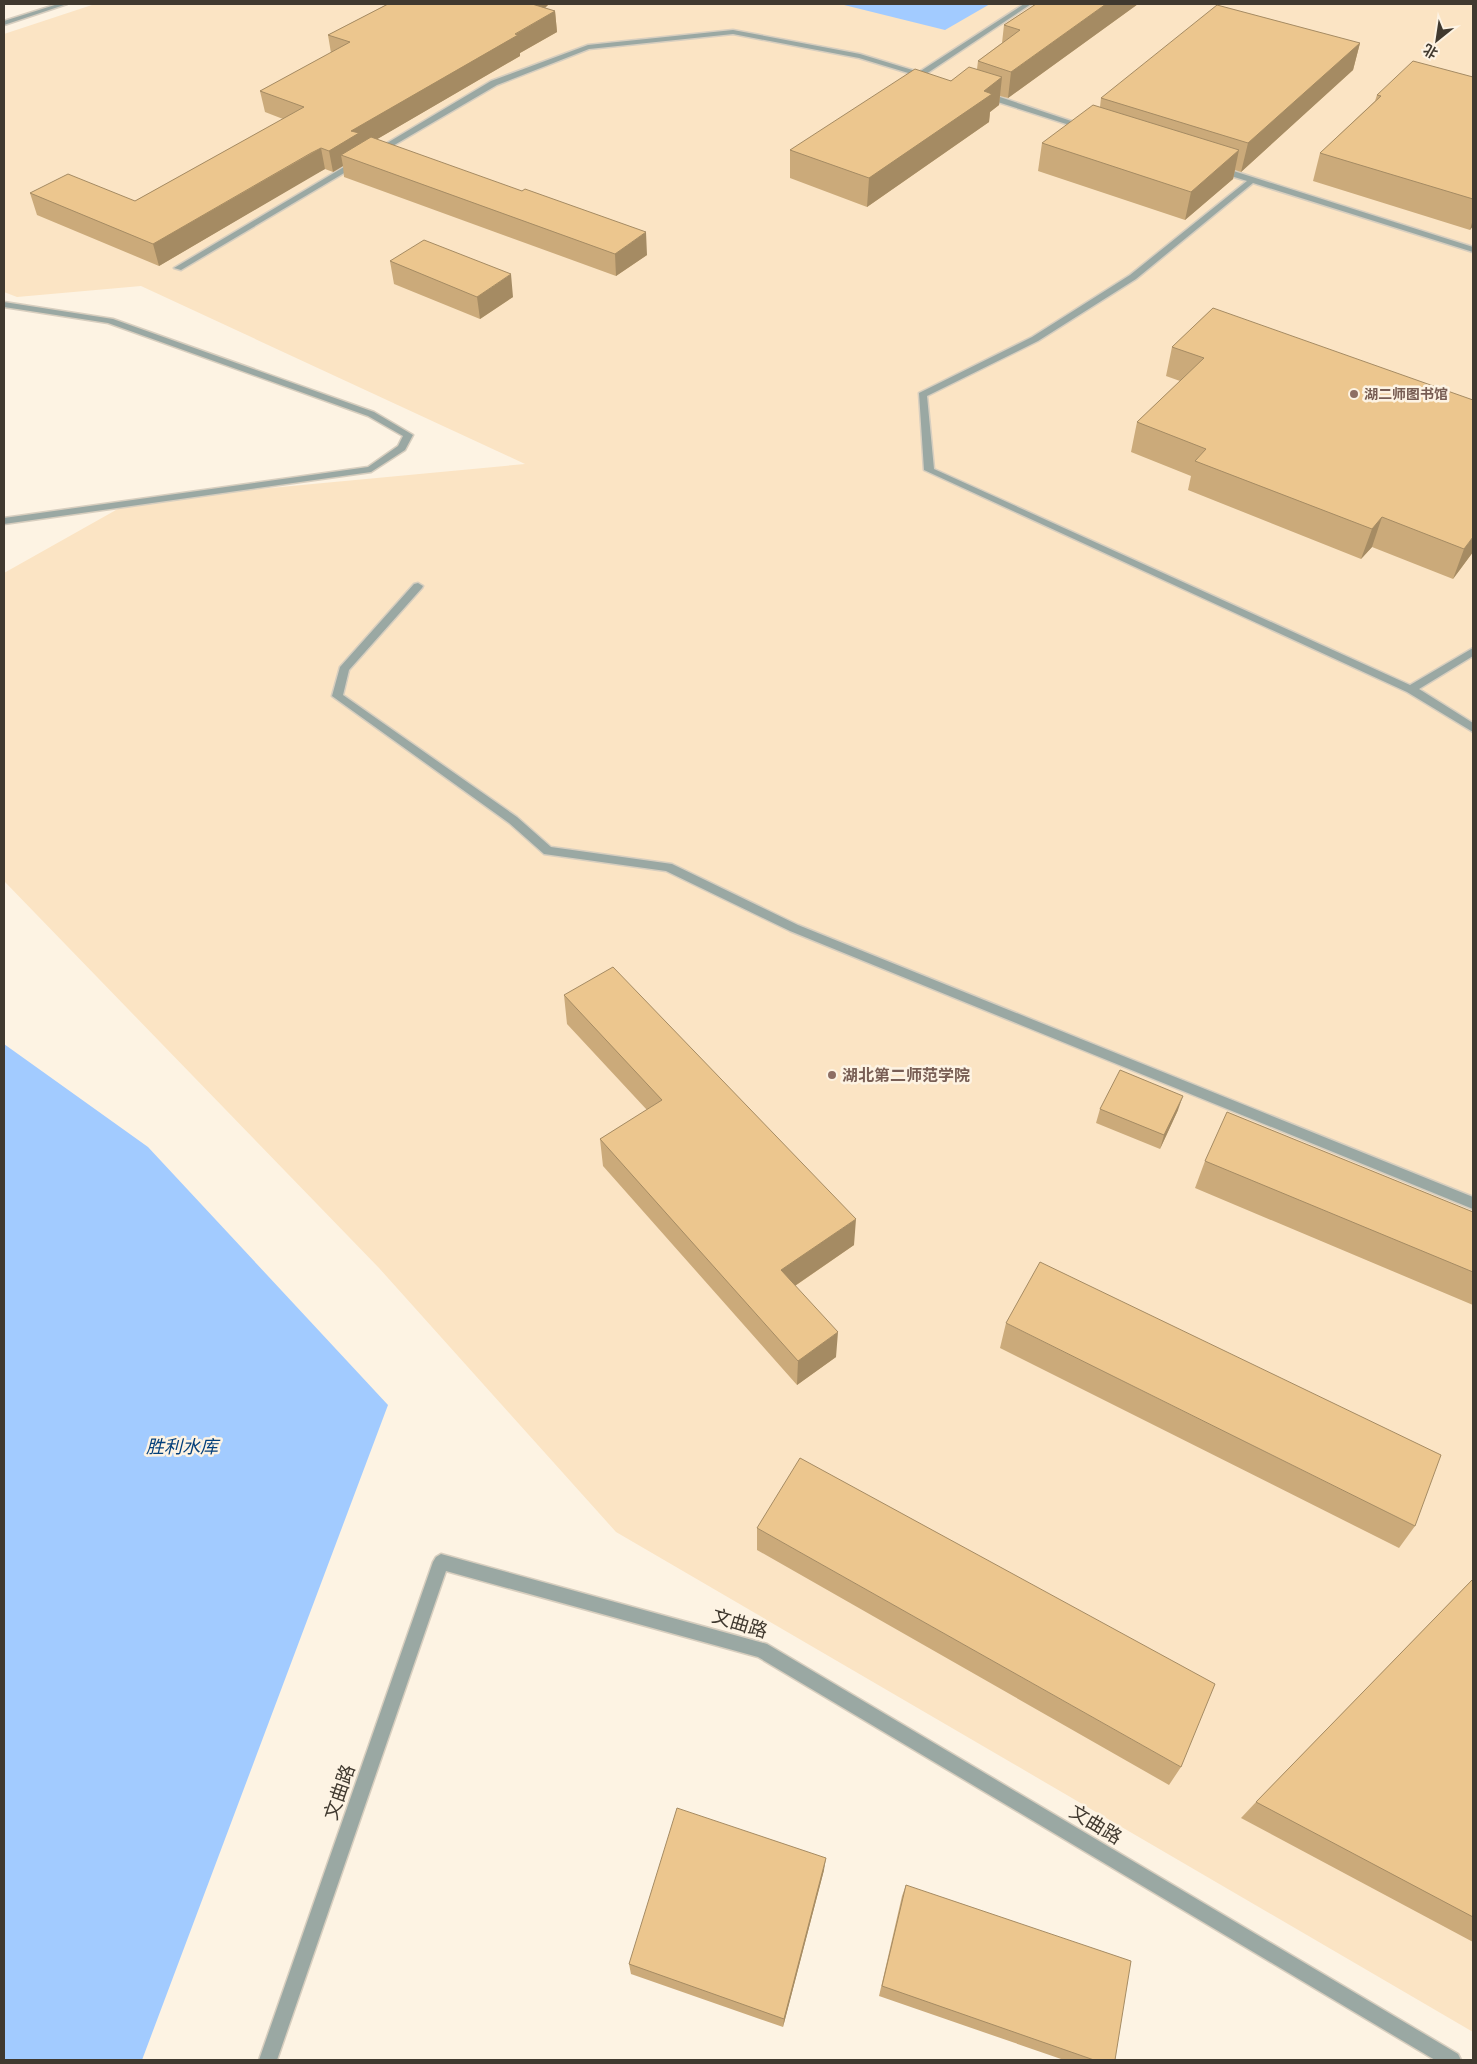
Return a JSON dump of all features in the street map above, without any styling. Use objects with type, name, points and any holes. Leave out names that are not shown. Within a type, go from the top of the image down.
[{"type":"street","points":[[4,23],[64,4]]},
{"type":"street","points":[[920,75],[1028,4]]},
{"type":"street","points":[[178,268],[494,82],[588,47],[733,32],[860,56],[939,81]]},
{"type":"street","points":[[977,93],[1091,129]]},
{"type":"street","points":[[1214,168],[1473,250]]},
{"type":"street","points":[[1252,180],[1133,277],[1035,339],[922,395],[929,470],[1411,688],[1473,728]]},
{"type":"street","points":[[4,304],[110,321],[371,414],[408,434],[402,448],[371,468],[4,521]]},
{"type":"street","points":[[418,586],[344,670],[337,696],[513,820],[548,851],[668,867],[794,928],[1473,1203]]},
{"type":"street","points":[[1411,688],[1473,652]]},
{"type":"street","name":"文曲路","points":[[268,2060],[441,1562],[761,1650],[1452,2060]]},
{"type":"shaded area","name":"湖北第二师范学院","points":[[95,4],[1473,4],[1473,2032],[616,1532],[379,1268],[4,881],[4,573],[132,501],[525,464],[141,286],[17,297],[4,292],[4,34]]},
{"type":"water","points":[[840,4],[990,4],[945,30]]},
{"type":"water","name":"胜利水库","points":[[4,1044],[148,1147],[388,1405],[142,2060],[4,2060]]},
{"type":"building","points":[[388,4],[532,4],[555,11],[515,34],[518,35],[351,131],[359,133],[329,151],[321,148],[311,153],[153,244],[30,193],[68,174],[135,201],[304,107],[260,91],[350,42],[328,35]]},
{"type":"building","points":[[1036,4],[1106,4],[1011,72],[978,61],[1020,30],[1004,25]]},
{"type":"building","points":[[1217,5],[1360,43],[1248,143],[1101,98]]},
{"type":"building","points":[[1413,61],[1473,77],[1473,199],[1320,153],[1381,96],[1377,95]]},
{"type":"building","points":[[969,67],[1002,77],[984,91],[992,94],[869,178],[790,150],[915,69],[951,81]]},
{"type":"building","points":[[1093,105],[1239,150],[1191,192],[1042,143]]},
{"type":"building","points":[[371,137],[522,191],[525,189],[646,232],[615,254],[341,155]]},
{"type":"building","points":[[424,240],[511,274],[477,297],[390,261]]},
{"type":"building","points":[[1213,308],[1473,400],[1473,537],[1464,549],[1382,517],[1372,529],[1195,461],[1206,449],[1137,422],[1204,358],[1172,347]]},
{"type":"building","points":[[613,967],[856,1219],[781,1270],[838,1332],[798,1361],[600,1139],[662,1100],[564,995]]},
{"type":"building","points":[[1120,1070],[1183,1096],[1164,1135],[1100,1109]]},
{"type":"building","points":[[1227,1112],[1473,1212],[1473,1272],[1205,1161]]},
{"type":"building","points":[[1040,1262],[1441,1455],[1415,1526],[1006,1323]]},
{"type":"building","points":[[800,1458],[1215,1684],[1181,1767],[757,1528]]},
{"type":"building","points":[[1473,1579],[1473,1917],[1256,1802]]},
{"type":"building","points":[[677,1808],[826,1858],[784,2019],[629,1964]]},
{"type":"building","points":[[906,1885],[1131,1961],[1115,2060],[1094,2060],[882,1986]]},
{"type":"place","name":"湖二师图书馆","points":[[1354,394]]},
{"type":"place","name":"湖北第二师范学院","points":[[832,1075]]}]
